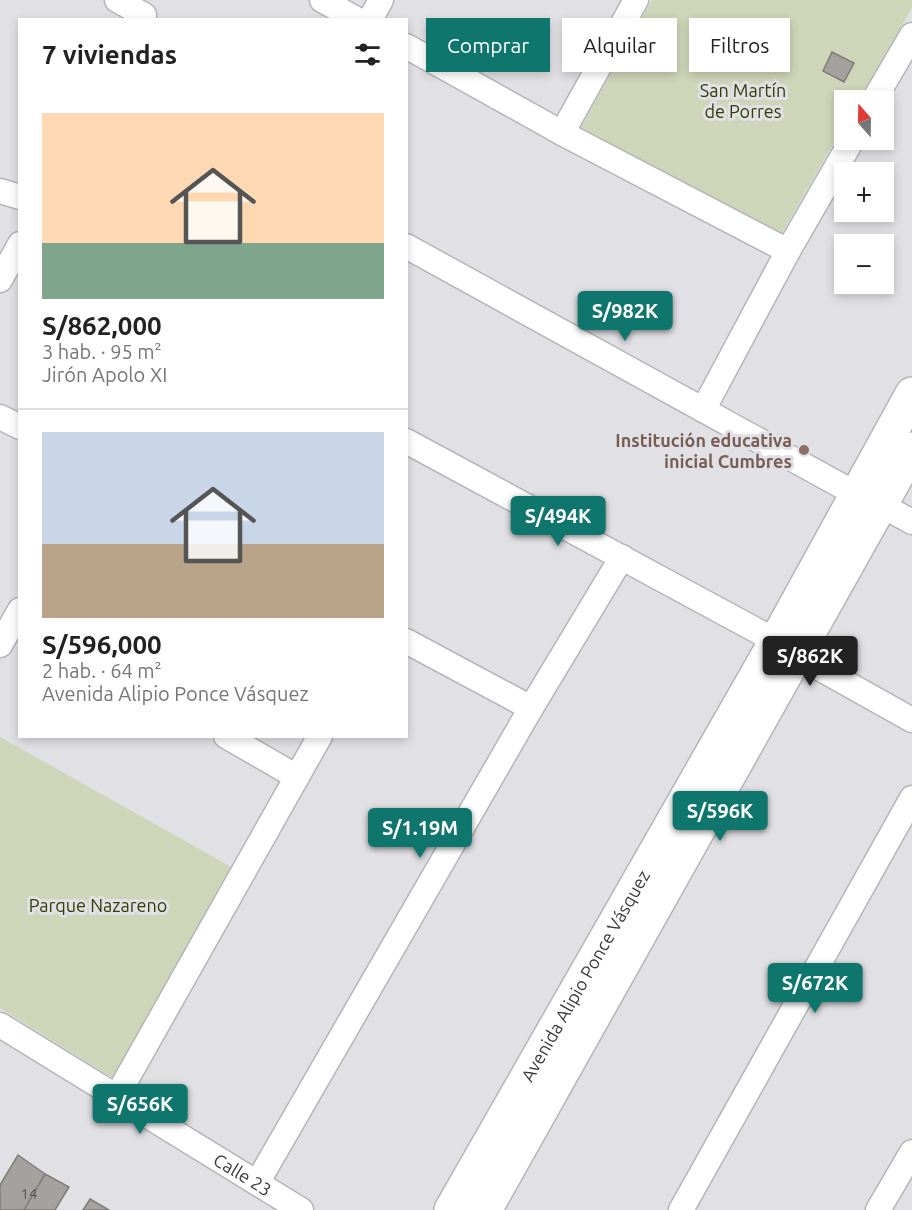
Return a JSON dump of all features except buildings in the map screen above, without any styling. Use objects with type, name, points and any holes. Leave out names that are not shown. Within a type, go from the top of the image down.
[{"type":"street","points":[[117,0],[146,12]]},
{"type":"street","points":[[371,18],[381,0]]},
{"type":"street","points":[[562,133],[636,0]]},
{"type":"street","points":[[880,90],[912,34]]},
{"type":"street","points":[[408,47],[562,133],[788,251]]},
{"type":"street","points":[[703,410],[788,251],[846,150]]},
{"type":"street","points":[[0,191],[18,196]]},
{"type":"street","points":[[408,247],[912,522]]},
{"type":"street","points":[[0,280],[18,248]]},
{"type":"street","name":"Avenida Alipio Ponce Vásquez","points":[[485,1210],[868,499],[912,394]]},
{"type":"street","points":[[0,417],[18,426]]},
{"type":"street","points":[[408,442],[786,648],[912,720]]},
{"type":"street","name":"Avenida Alipio Ponce Vásquez","points":[[868,499],[912,449]]},
{"type":"street","points":[[257,1183],[531,708],[622,558]]},
{"type":"street","points":[[0,645],[18,616]]},
{"type":"street","points":[[408,642],[531,708]]},
{"type":"street","name":"Avenida Alipio Ponce Vásquez","points":[[451,1210],[786,648]]},
{"type":"street","points":[[229,738],[297,777]]},
{"type":"street","points":[[117,1096],[319,738]]},
{"type":"street","points":[[681,1210],[912,798]]},
{"type":"street","name":"Calle 23","points":[[0,1024],[301,1210]]},
{"type":"street","points":[[878,1210],[911,1155]]},
{"type":"green space","name":"San Martín de Porres","points":[[652,0],[912,0],[912,8],[865,90],[834,90],[834,142],[782,233],[580,129],[612,72],[677,72],[677,18],[642,18]]},
{"type":"green space","name":"Parque Nazareno","points":[[0,737],[233,868],[113,1078],[0,1008]]},
{"type":"place","name":"Institución educativa inicial Cumbres","points":[[804,450]]}]
